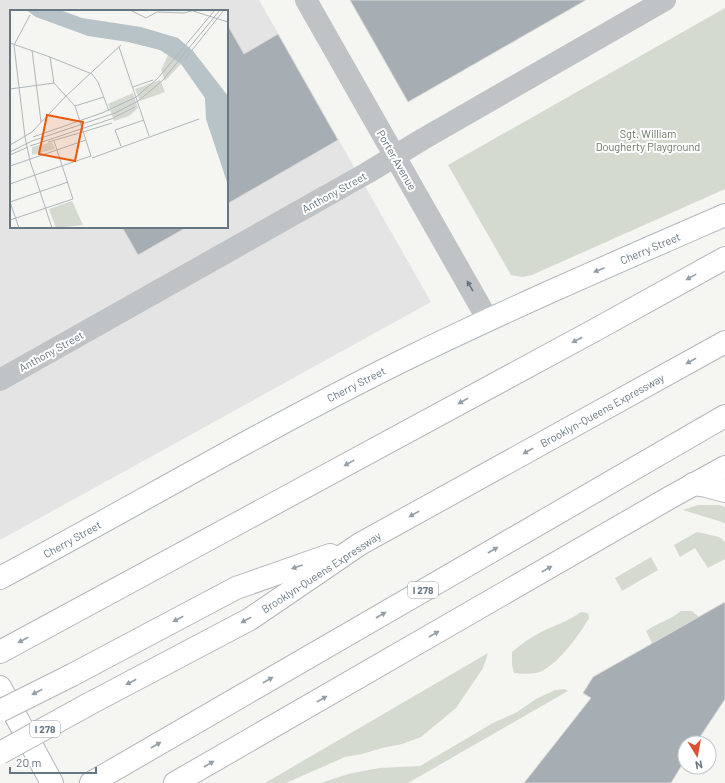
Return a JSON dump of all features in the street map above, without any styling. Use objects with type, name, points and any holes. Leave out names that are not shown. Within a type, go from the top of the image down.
[{"type":"main road","name":"Cherry Street","points":[[0,578],[350,387],[532,299],[725,216]]},
{"type":"main road","points":[[0,652],[725,258]]},
{"type":"main road","name":"Brooklyn-Queens Expressway","points":[[0,754],[89,704],[250,618],[360,544],[725,342]]},
{"type":"main road","name":"I 278","points":[[91,783],[725,416]]},
{"type":"main road","points":[[175,783],[693,484],[725,467]]},
{"type":"main road","points":[[693,484],[725,491]]},
{"type":"main road","name":"I 278","points":[[0,711],[72,675],[236,588],[360,544]]},
{"type":"main road","points":[[0,687],[52,783]]},
{"type":"street","name":"Porter Avenue","points":[[306,0],[488,320]]},
{"type":"street","name":"Anthony Street","points":[[0,380],[395,156],[665,0]]},
{"type":"shaded area","points":[[0,0],[259,0],[431,302],[0,540]]},
{"type":"green space","name":"Sgt. William Dougherty Playground","points":[[725,8],[725,189],[532,275],[522,277],[511,275],[448,165]]},
{"type":"green space","points":[[698,505],[719,505],[725,507],[725,523],[683,510]]},
{"type":"green space","points":[[697,532],[719,537],[725,542],[725,559],[708,568],[695,548],[680,557],[674,545]]},
{"type":"green space","points":[[651,557],[658,570],[622,591],[615,578]]},
{"type":"green space","points":[[681,611],[692,611],[699,617],[652,643],[646,631]]},
{"type":"green space","points":[[581,612],[588,613],[589,618],[580,633],[559,658],[551,665],[536,673],[514,673],[512,665],[512,652],[524,642],[547,629],[569,620]]},
{"type":"green space","points":[[488,653],[483,668],[456,708],[421,737],[402,744],[345,757],[286,783],[265,783]]},
{"type":"green space","points":[[565,689],[568,691],[408,783],[321,783],[348,774],[379,768],[420,766],[493,723],[517,712],[536,699],[555,690]]},
{"type":"building","points":[[350,0],[586,0],[408,102]]},
{"type":"building","points":[[228,26],[244,54],[278,34],[338,140],[228,203]]},
{"type":"building","points":[[123,228],[185,228],[138,255]]},
{"type":"building","points":[[725,602],[725,699],[701,735],[677,735],[677,773],[671,783],[524,783],[591,698],[583,693],[593,677]]}]
